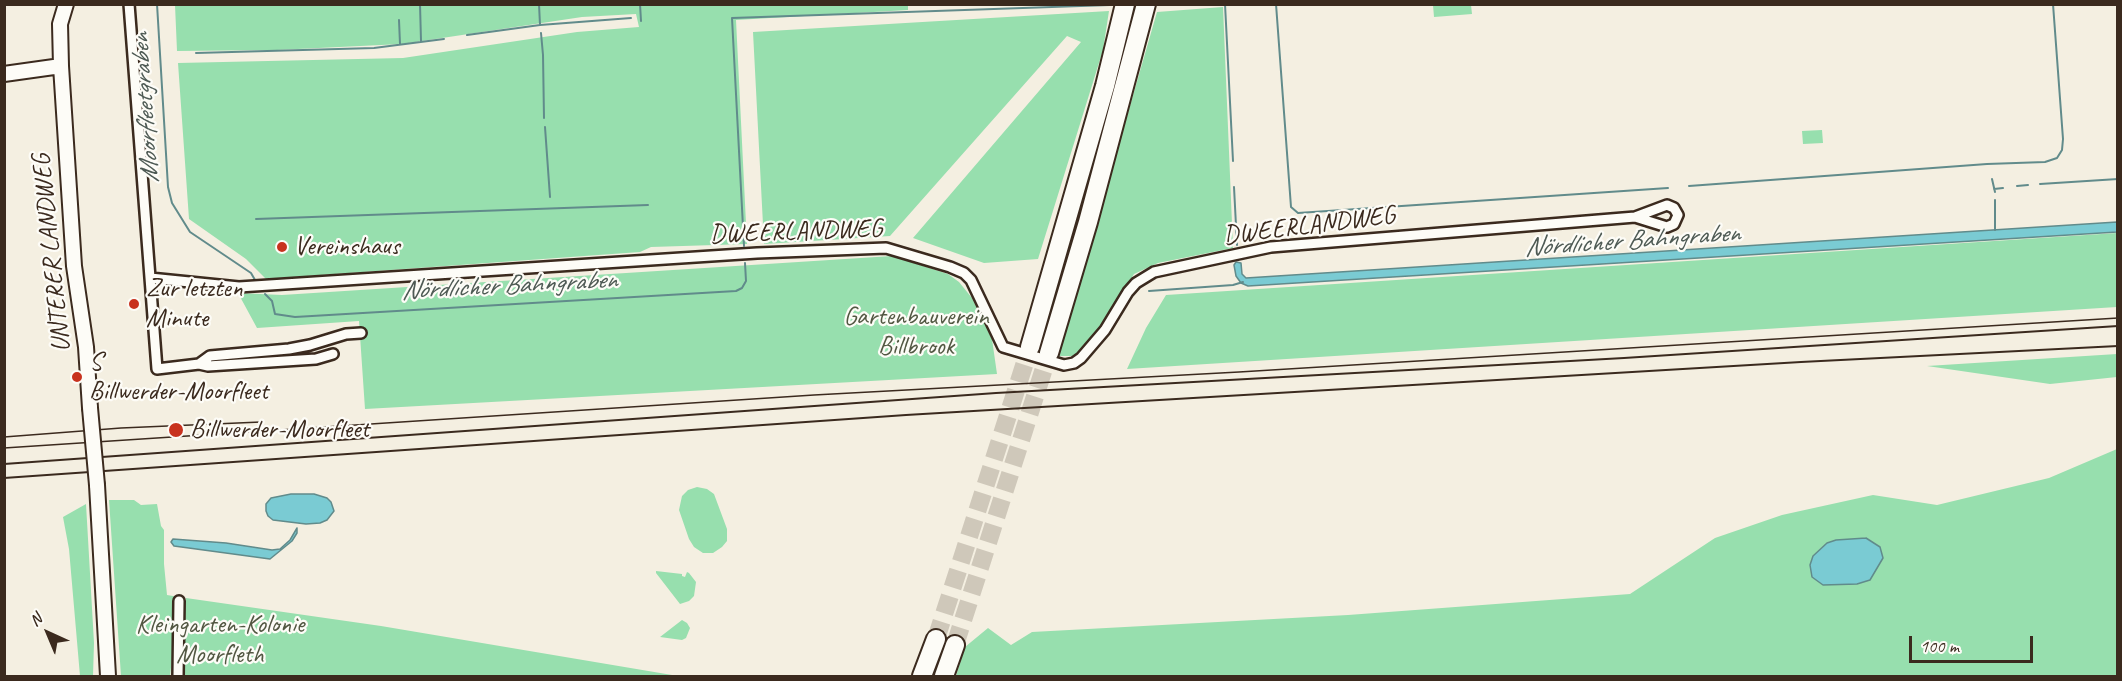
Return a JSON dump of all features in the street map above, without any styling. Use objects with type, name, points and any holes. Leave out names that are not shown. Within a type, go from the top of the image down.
[{"type":"highway","points":[[1030,348],[1125,4]]},
{"type":"highway","points":[[1049,353],[1094,201],[1146,4]]},
{"type":"highway","points":[[922,676],[936,639]]},
{"type":"highway","points":[[944,676],[955,645]]},
{"type":"main road","name":"UNTERER LANDWEG","points":[[66,4],[60,24],[60,66],[74,266],[86,347],[108,676]]},
{"type":"main road","points":[[4,74],[60,66]]},
{"type":"street","points":[[129,4],[157,369],[199,364],[208,366],[316,359],[333,354]]},
{"type":"street","name":"DWEERLANDWEG","points":[[150,278],[239,287],[757,253],[886,248],[964,273],[971,280],[1003,347],[1064,365],[1074,363],[1081,358],[1105,330],[1128,292],[1136,283],[1154,272],[1271,246],[1635,217]]},
{"type":"street","points":[[199,364],[210,356],[289,349],[345,334],[361,333]]},
{"type":"street","points":[[178,676],[179,601]]},
{"type":"green space","points":[[175,5],[908,5],[908,10],[736,20],[747,244],[651,247],[640,252],[266,279],[246,259],[189,219],[178,63],[403,58],[577,32],[639,27],[636,14],[582,17],[402,44],[277,50],[177,51]]},
{"type":"green space","points":[[1433,5],[1471,5],[1472,14],[1434,17]]},
{"type":"green space","points":[[1223,7],[1233,248],[1158,263],[1134,274],[1100,331],[1074,356],[1058,356],[1157,12]]},
{"type":"green space","points":[[1109,11],[1103,50],[1038,259],[984,263],[913,238],[1081,42],[1067,36],[890,236],[764,244],[753,32]]},
{"type":"green space","points":[[1822,130],[1823,143],[1803,144],[1802,131]]},
{"type":"green space","points":[[2117,233],[2117,307],[1127,369],[1146,328],[1166,295]]},
{"type":"green space","name":"Gartenbauverein Billbrook","points":[[892,256],[948,274],[959,282],[972,298],[992,339],[997,374],[365,409],[359,321],[257,328],[238,293],[282,295]]},
{"type":"green space","points":[[2117,354],[2117,377],[2050,384],[1927,366]]},
{"type":"green space","points":[[2117,449],[2117,676],[956,676],[965,647],[988,628],[1011,645],[1032,632],[1348,615],[1630,594],[1715,538],[1782,515],[1873,495],[1937,505],[2049,478]]},
{"type":"green space","points":[[697,487],[707,489],[714,494],[727,529],[727,541],[713,553],[703,553],[694,547],[679,510],[682,496],[688,490]]},
{"type":"green space","points":[[109,500],[134,500],[141,505],[157,504],[161,526],[164,530],[167,595],[179,597],[170,676],[121,676]]},
{"type":"green space","points":[[86,504],[94,643],[93,676],[80,676],[69,549],[63,517]]},
{"type":"green space","points":[[656,571],[682,574],[685,577],[687,572],[689,573],[696,582],[694,596],[689,601],[680,604]]},
{"type":"green space","name":"Kleingarten-Kolonie Moorfleth","points":[[186,598],[381,626],[678,676],[182,676],[183,612]]},
{"type":"green space","points":[[682,620],[690,628],[686,638],[682,640],[660,637]]},
{"type":"water","points":[[2117,222],[2117,232],[1248,286],[1241,283],[1236,276],[1234,265],[1236,262],[1241,263],[1242,274],[1246,278]]},
{"type":"water","points":[[291,494],[314,494],[327,498],[334,511],[327,520],[320,523],[306,524],[273,520],[268,516],[266,504],[271,498]]},
{"type":"water","points":[[297,528],[292,541],[270,559],[174,546],[171,542],[173,539],[226,543],[272,550],[280,549],[290,540]]},
{"type":"water","points":[[1866,538],[1880,547],[1883,558],[1870,580],[1857,584],[1823,585],[1812,577],[1810,565],[1813,556],[1827,543],[1836,540]]},
{"type":"waterway","name":"Moorfleetgraben","points":[[157,4],[168,187],[172,203],[190,232],[251,273],[255,280]]},
{"type":"waterway","points":[[420,4],[421,41]]},
{"type":"waterway","points":[[539,4],[540,25]]},
{"type":"waterway","points":[[640,4],[641,21]]},
{"type":"waterway","points":[[1225,4],[1233,161]]},
{"type":"waterway","points":[[1276,4],[1291,207],[1298,213],[1668,188]]},
{"type":"waterway","points":[[1689,186],[1987,164],[2045,162],[2057,158],[2062,150],[2063,139],[2053,4]]},
{"type":"waterway","name":"Nördlicher Bahngraben","points":[[744,246],[732,18],[1110,5]]},
{"type":"waterway","points":[[467,35],[540,25],[631,18]]},
{"type":"waterway","points":[[399,20],[400,44]]},
{"type":"waterway","points":[[541,33],[544,118]]},
{"type":"waterway","points":[[196,53],[374,48],[444,39]]},
{"type":"waterway","points":[[545,127],[550,197]]},
{"type":"waterway","points":[[1992,179],[1995,192]]},
{"type":"waterway","points":[[2040,184],[2118,179]]},
{"type":"waterway","points":[[2017,186],[2028,185]]},
{"type":"waterway","points":[[1234,187],[1237,245]]},
{"type":"waterway","points":[[1994,189],[2003,188]]},
{"type":"waterway","points":[[1995,200],[1995,230]]},
{"type":"waterway","points":[[256,219],[648,205]]},
{"type":"waterway","name":"Nördlicher Bahngraben","points":[[265,294],[272,301],[275,314],[295,317],[736,291],[742,288],[746,281],[745,263]]},
{"type":"waterway","name":"Nördlicher Bahngraben","points":[[1149,291],[1233,285],[1243,282]]},
{"type":"tunnel","points":[[936,639],[1030,347]]},
{"type":"tunnel","points":[[955,645],[1049,353]]},
{"type":"tram line","points":[[4,448],[814,395],[1239,372],[2118,318]]},
{"type":"tram line","points":[[4,437],[121,428],[261,422]]},
{"type":"railway","points":[[4,464],[996,393],[1624,358],[2118,326]]},
{"type":"railway","points":[[4,478],[906,415],[1801,362],[2118,346]]},
{"type":"place","name":"Vereinshaus","points":[[282,247]]},
{"type":"place","name":"Zur letzten Minute","points":[[134,304]]},
{"type":"place","name":"S Billwerder-Moorfleet","points":[[77,377]]},
{"type":"place","name":"Billwerder-Moorfleet","points":[[176,430]]}]
